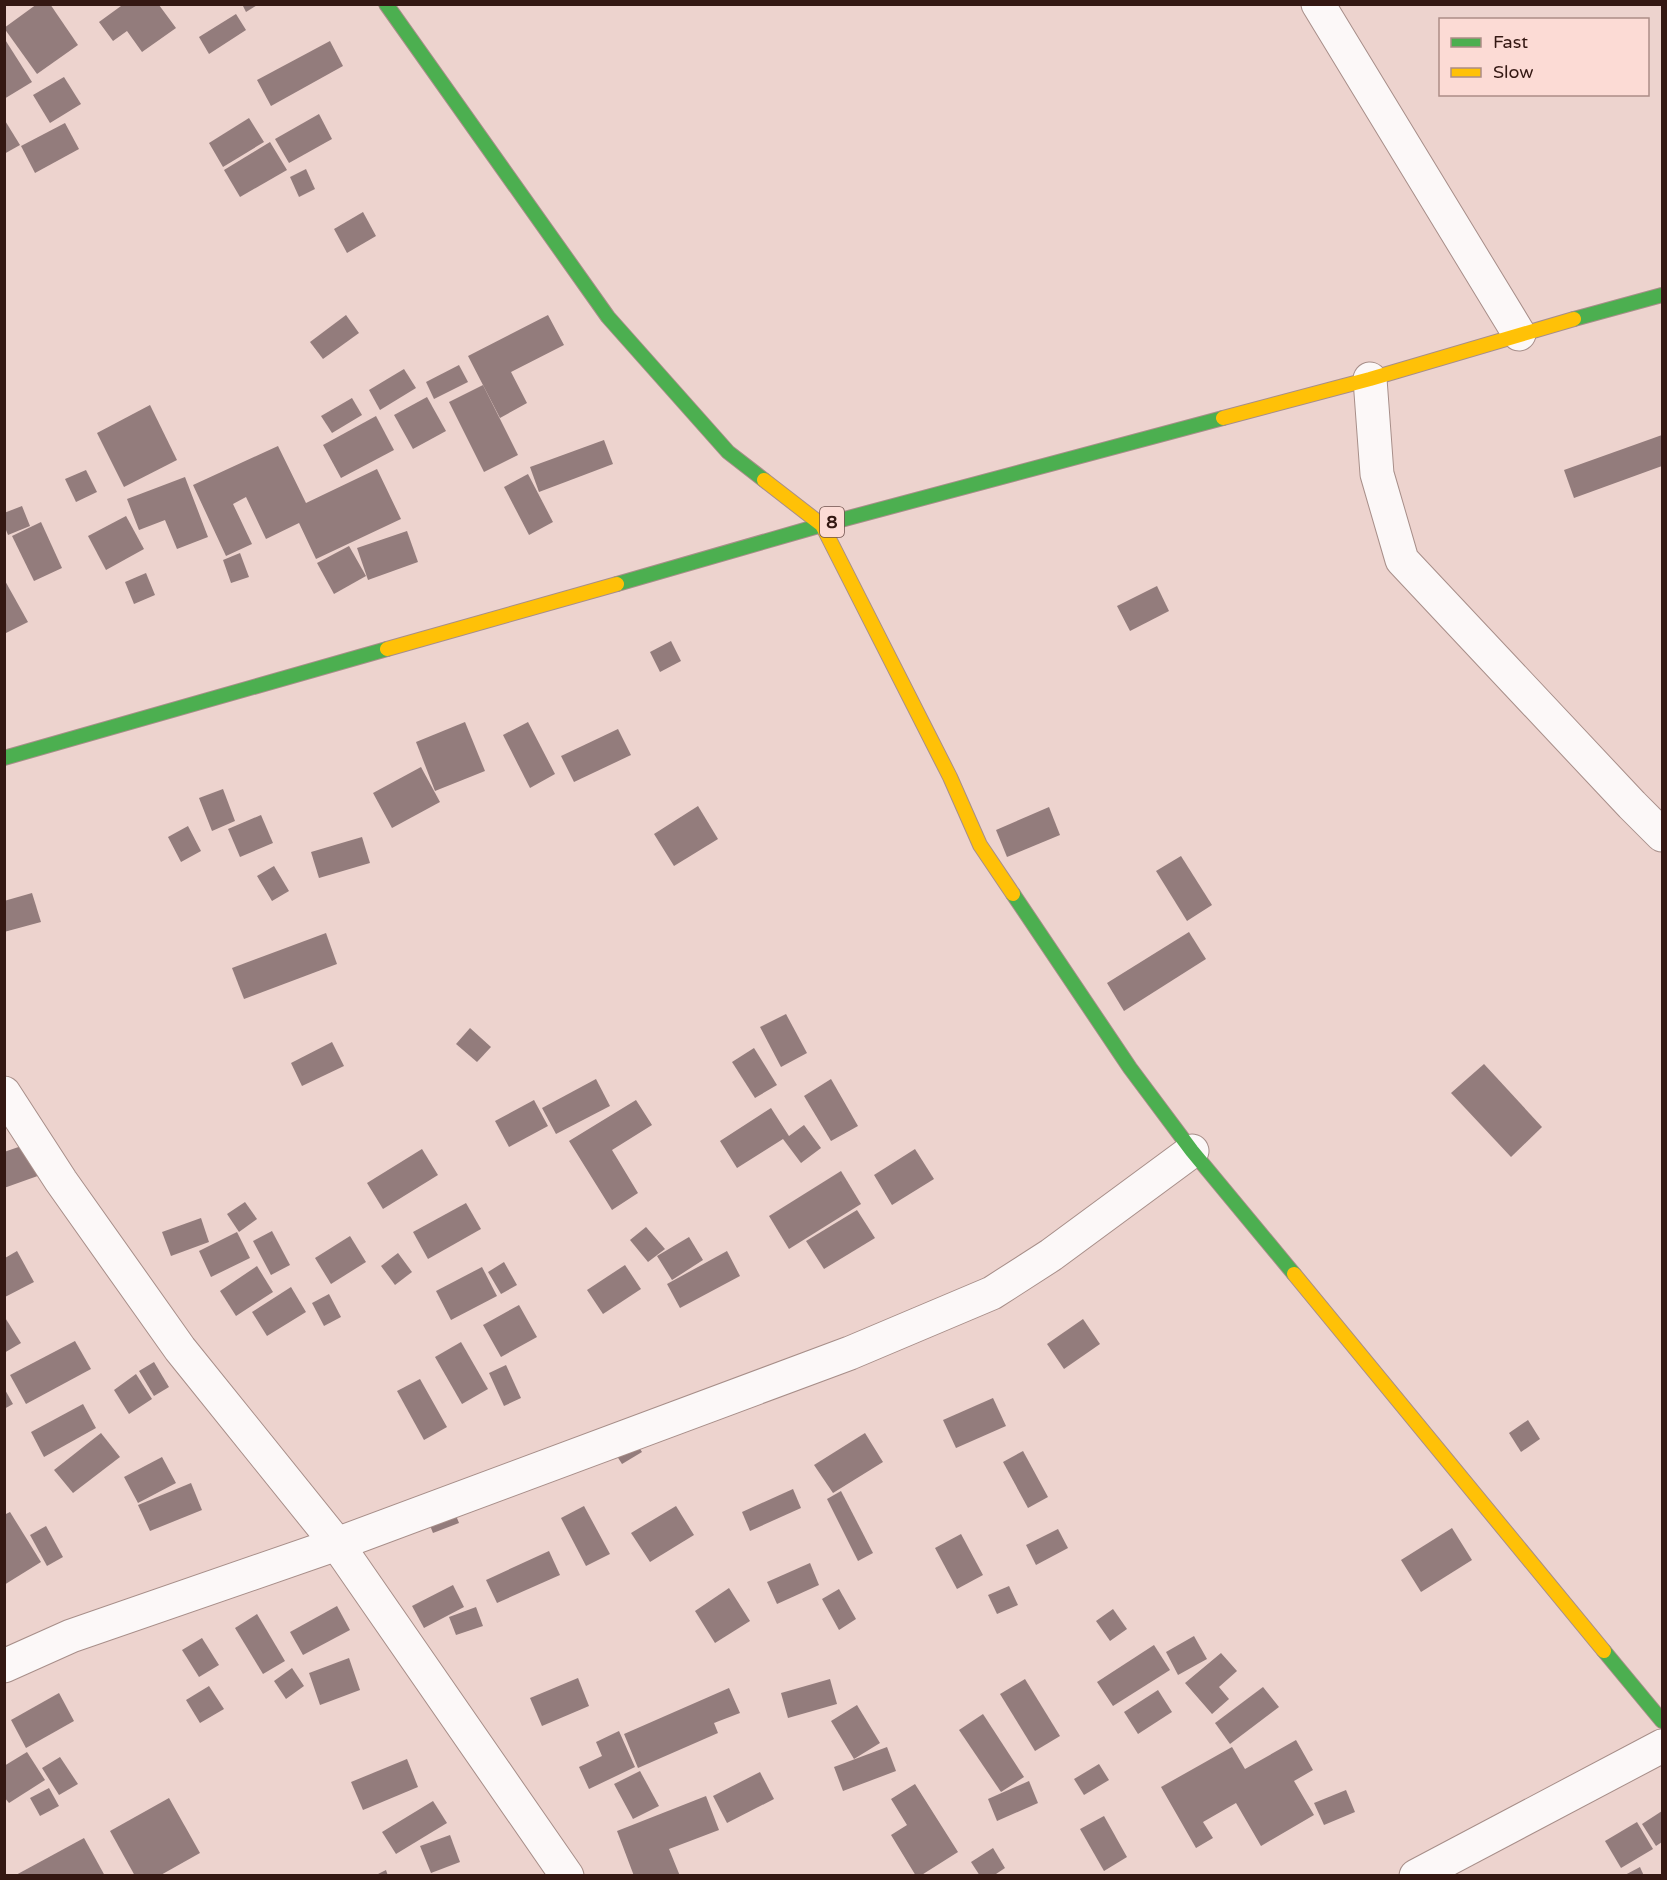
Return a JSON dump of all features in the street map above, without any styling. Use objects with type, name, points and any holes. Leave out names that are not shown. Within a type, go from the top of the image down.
[{"type":"street","points":[[386,4],[608,316],[728,452],[822,525],[950,777],[980,845],[1130,1068],[1192,1150],[1662,1721]]},
{"type":"street","points":[[1318,4],[1519,334]]},
{"type":"street","name":"8","points":[[4,758],[822,525],[1370,379],[1519,334],[1662,295]]},
{"type":"street","points":[[1370,379],[1377,474],[1402,560],[1662,835]]},
{"type":"street","points":[[4,1093],[61,1181],[180,1349],[338,1544],[567,1875]]},
{"type":"street","points":[[4,1666],[71,1636],[338,1544],[850,1353],[992,1293],[1051,1255],[1192,1150]]},
{"type":"street","points":[[1416,1875],[1662,1746]]},
{"type":"building","points":[[37,4],[50,4],[78,45],[37,74],[4,28]]},
{"type":"building","points":[[242,4],[259,4],[246,12]]},
{"type":"building","points":[[120,5],[159,5],[176,28],[142,52],[127,31],[113,41],[99,22]]},
{"type":"building","points":[[236,14],[246,30],[209,54],[199,37]]},
{"type":"building","points":[[4,38],[32,82],[4,99]]},
{"type":"building","points":[[330,41],[343,66],[271,106],[257,80]]},
{"type":"building","points":[[64,77],[81,104],[50,123],[33,95]]},
{"type":"building","points":[[319,114],[332,139],[289,163],[275,139]]},
{"type":"building","points":[[249,118],[264,142],[223,167],[209,143]]},
{"type":"building","points":[[4,119],[20,145],[4,154]]},
{"type":"building","points":[[65,123],[79,149],[35,173],[21,146]]},
{"type":"building","points":[[270,142],[287,170],[240,197],[224,170]]},
{"type":"building","points":[[306,169],[315,189],[299,197],[290,177]]},
{"type":"building","points":[[363,212],[376,236],[347,253],[334,229]]},
{"type":"building","points":[[346,315],[359,333],[323,359],[310,342]]},
{"type":"building","points":[[548,315],[564,345],[511,372],[527,403],[500,418],[468,356]]},
{"type":"building","points":[[459,365],[468,382],[434,399],[426,382]]},
{"type":"building","points":[[404,369],[416,388],[380,410],[369,390]]},
{"type":"building","points":[[483,385],[518,455],[484,472],[449,402]]},
{"type":"building","points":[[427,397],[446,431],[413,449],[394,415]]},
{"type":"building","points":[[352,398],[362,415],[332,433],[321,416]]},
{"type":"building","points":[[150,405],[177,460],[124,487],[97,433]]},
{"type":"building","points":[[376,416],[394,450],[341,478],[323,445]]},
{"type":"building","points":[[1662,435],[1662,466],[1574,498],[1564,470]]},
{"type":"building","points":[[604,440],[613,464],[539,492],[530,467]]},
{"type":"building","points":[[278,446],[306,503],[377,469],[401,519],[316,559],[299,523],[266,539],[246,497],[233,504],[252,544],[226,556],[193,485]]},
{"type":"building","points":[[86,470],[97,492],[76,502],[65,479]]},
{"type":"building","points":[[528,474],[553,522],[529,535],[504,487]]},
{"type":"building","points":[[185,477],[208,537],[177,549],[165,520],[139,530],[127,499]]},
{"type":"building","points":[[22,506],[30,526],[8,535],[4,525],[4,513]]},
{"type":"building","points":[[126,516],[144,549],[106,570],[88,536]]},
{"type":"building","points":[[41,522],[62,568],[34,581],[12,536]]},
{"type":"building","points":[[407,531],[418,562],[368,580],[357,548]]},
{"type":"building","points":[[349,546],[366,576],[334,594],[317,563]]},
{"type":"building","points":[[240,553],[249,577],[231,583],[223,560]]},
{"type":"building","points":[[146,573],[155,595],[134,604],[125,582]]},
{"type":"building","points":[[4,579],[28,622],[4,634]]},
{"type":"building","points":[[1157,586],[1169,611],[1130,631],[1117,606]]},
{"type":"building","points":[[671,641],[681,661],[660,672],[650,652]]},
{"type":"building","points":[[465,722],[485,771],[435,791],[416,742]]},
{"type":"building","points":[[528,722],[555,774],[530,788],[503,735]]},
{"type":"building","points":[[618,729],[631,755],[574,782],[561,756]]},
{"type":"building","points":[[421,767],[440,802],[392,828],[373,793]]},
{"type":"building","points":[[223,789],[235,821],[212,831],[199,798]]},
{"type":"building","points":[[698,806],[718,839],[674,866],[654,834]]},
{"type":"building","points":[[1049,807],[1060,835],[1007,857],[996,830]]},
{"type":"building","points":[[261,815],[273,843],[240,857],[228,829]]},
{"type":"building","points":[[188,826],[201,851],[181,862],[168,837]]},
{"type":"building","points":[[362,837],[370,863],[319,878],[311,852]]},
{"type":"building","points":[[1181,856],[1212,905],[1187,921],[1156,871]]},
{"type":"building","points":[[274,866],[289,891],[272,901],[257,876]]},
{"type":"building","points":[[32,893],[41,922],[4,932],[4,901]]},
{"type":"building","points":[[1189,932],[1206,959],[1124,1011],[1107,983]]},
{"type":"building","points":[[326,933],[337,964],[244,999],[232,968]]},
{"type":"building","points":[[786,1014],[807,1053],[781,1067],[760,1027]]},
{"type":"building","points":[[470,1028],[491,1047],[477,1062],[456,1044]]},
{"type":"building","points":[[332,1042],[344,1066],[302,1086],[291,1063]]},
{"type":"building","points":[[754,1048],[777,1085],[755,1098],[732,1062]]},
{"type":"building","points":[[1484,1064],[1542,1127],[1511,1157],[1451,1093]]},
{"type":"building","points":[[596,1079],[610,1106],[556,1134],[542,1108]]},
{"type":"building","points":[[831,1079],[858,1126],[831,1141],[804,1096]]},
{"type":"building","points":[[534,1100],[548,1126],[509,1147],[495,1121]]},
{"type":"building","points":[[636,1100],[652,1125],[612,1150],[638,1193],[612,1210],[569,1141]]},
{"type":"building","points":[[771,1108],[789,1136],[804,1125],[821,1148],[801,1163],[783,1139],[737,1168],[720,1141]]},
{"type":"building","points":[[36,1141],[46,1173],[4,1188],[4,1152]]},
{"type":"building","points":[[422,1149],[438,1175],[383,1209],[367,1183]]},
{"type":"building","points":[[915,1149],[934,1179],[892,1205],[874,1175]]},
{"type":"building","points":[[841,1171],[861,1204],[789,1249],[769,1216]]},
{"type":"building","points":[[245,1202],[257,1219],[239,1232],[227,1214]]},
{"type":"building","points":[[466,1203],[481,1229],[428,1259],[413,1232]]},
{"type":"building","points":[[857,1210],[875,1238],[824,1269],[806,1241]]},
{"type":"building","points":[[201,1218],[209,1242],[171,1256],[162,1232]]},
{"type":"building","points":[[646,1227],[665,1249],[648,1262],[630,1240]]},
{"type":"building","points":[[272,1231],[290,1265],[271,1275],[253,1241]]},
{"type":"building","points":[[237,1232],[250,1258],[211,1277],[199,1251]]},
{"type":"building","points":[[350,1236],[366,1262],[331,1284],[315,1258]]},
{"type":"building","points":[[689,1237],[703,1260],[672,1280],[657,1256]]},
{"type":"building","points":[[17,1251],[34,1282],[5,1297],[5,1258]]},
{"type":"building","points":[[727,1251],[740,1276],[680,1308],[667,1284]]},
{"type":"building","points":[[398,1253],[412,1272],[395,1285],[381,1266]]},
{"type":"building","points":[[504,1262],[517,1285],[501,1294],[488,1272]]},
{"type":"building","points":[[625,1265],[641,1289],[603,1314],[587,1290]]},
{"type":"building","points":[[257,1266],[273,1292],[236,1316],[220,1291]]},
{"type":"building","points":[[482,1267],[497,1296],[451,1320],[436,1291]]},
{"type":"building","points":[[291,1287],[306,1312],[267,1336],[252,1312]]},
{"type":"building","points":[[329,1294],[341,1317],[324,1326],[312,1303]]},
{"type":"building","points":[[519,1305],[537,1337],[501,1357],[483,1325]]},
{"type":"building","points":[[4,1316],[21,1343],[4,1353]]},
{"type":"building","points":[[1083,1319],[1100,1344],[1064,1369],[1047,1344]]},
{"type":"building","points":[[75,1341],[91,1369],[26,1404],[10,1375]]},
{"type":"building","points":[[461,1342],[488,1389],[462,1404],[435,1357]]},
{"type":"building","points":[[154,1362],[169,1387],[154,1396],[139,1371]]},
{"type":"building","points":[[506,1365],[521,1398],[504,1406],[489,1373]]},
{"type":"building","points":[[136,1374],[152,1399],[129,1414],[114,1390]]},
{"type":"building","points":[[420,1379],[447,1427],[424,1440],[397,1391]]},
{"type":"building","points":[[4,1388],[13,1404],[4,1409]]},
{"type":"building","points":[[993,1398],[1006,1426],[956,1448],[943,1420]]},
{"type":"building","points":[[83,1404],[96,1428],[44,1457],[31,1432]]},
{"type":"building","points":[[1528,1420],[1540,1439],[1521,1452],[1509,1433]]},
{"type":"building","points":[[628,1430],[642,1452],[622,1464],[608,1442]]},
{"type":"building","points":[[101,1433],[120,1457],[73,1493],[54,1470]]},
{"type":"building","points":[[865,1433],[883,1462],[833,1493],[814,1465]]},
{"type":"building","points":[[1023,1451],[1048,1497],[1028,1508],[1003,1462]]},
{"type":"building","points":[[162,1457],[176,1483],[138,1503],[124,1477]]},
{"type":"building","points":[[191,1483],[202,1510],[150,1531],[138,1505]]},
{"type":"building","points":[[793,1489],[801,1508],[750,1531],[742,1512]]},
{"type":"building","points":[[841,1491],[873,1553],[858,1561],[827,1499]]},
{"type":"building","points":[[451,1503],[459,1523],[433,1533],[425,1513]]},
{"type":"building","points":[[584,1506],[610,1554],[586,1566],[561,1518]]},
{"type":"building","points":[[676,1506],[694,1535],[650,1562],[631,1533]]},
{"type":"building","points":[[10,1512],[41,1562],[4,1585],[4,1515]]},
{"type":"building","points":[[46,1526],[63,1557],[47,1566],[30,1535]]},
{"type":"building","points":[[1452,1528],[1472,1560],[1421,1592],[1401,1560]]},
{"type":"building","points":[[1058,1529],[1068,1548],[1036,1565],[1026,1545]]},
{"type":"building","points":[[961,1534],[983,1575],[957,1589],[935,1548]]},
{"type":"building","points":[[549,1551],[560,1575],[497,1603],[486,1580]]},
{"type":"building","points":[[810,1563],[819,1585],[777,1604],[767,1582]]},
{"type":"building","points":[[453,1585],[464,1607],[424,1628],[412,1606]]},
{"type":"building","points":[[1009,1586],[1018,1605],[997,1614],[988,1595]]},
{"type":"building","points":[[729,1588],[750,1621],[715,1643],[695,1611]]},
{"type":"building","points":[[839,1589],[856,1619],[839,1630],[822,1599]]},
{"type":"building","points":[[337,1606],[350,1630],[303,1655],[290,1632]]},
{"type":"building","points":[[476,1607],[483,1626],[456,1635],[449,1617]]},
{"type":"building","points":[[1113,1609],[1127,1629],[1110,1641],[1096,1621]]},
{"type":"building","points":[[257,1614],[285,1661],[263,1674],[235,1628]]},
{"type":"building","points":[[1194,1636],[1207,1659],[1178,1675],[1166,1652]]},
{"type":"building","points":[[202,1638],[219,1665],[199,1677],[182,1650]]},
{"type":"building","points":[[1154,1645],[1170,1670],[1113,1706],[1097,1682]]},
{"type":"building","points":[[1221,1653],[1237,1671],[1219,1687],[1229,1699],[1212,1714],[1185,1683]]},
{"type":"building","points":[[349,1658],[360,1690],[320,1705],[309,1673]]},
{"type":"building","points":[[292,1668],[304,1686],[286,1699],[274,1681]]},
{"type":"building","points":[[578,1678],[589,1706],[542,1726],[530,1698]]},
{"type":"building","points":[[830,1679],[837,1704],[788,1718],[781,1693]]},
{"type":"building","points":[[1025,1679],[1060,1736],[1035,1751],[1000,1694]]},
{"type":"building","points":[[209,1686],[224,1709],[200,1723],[186,1700]]},
{"type":"building","points":[[1263,1687],[1279,1707],[1230,1744],[1215,1723]]},
{"type":"building","points":[[729,1688],[740,1713],[714,1723],[718,1733],[638,1768],[624,1734]]},
{"type":"building","points":[[1158,1690],[1172,1712],[1138,1734],[1124,1712]]},
{"type":"building","points":[[59,1693],[74,1721],[26,1748],[11,1720]]},
{"type":"building","points":[[857,1705],[880,1743],[854,1759],[831,1721]]},
{"type":"building","points":[[983,1714],[1024,1777],[1001,1792],[959,1730]]},
{"type":"building","points":[[619,1731],[635,1767],[589,1789],[579,1767],[602,1756],[596,1742]]},
{"type":"building","points":[[1296,1740],[1313,1770],[1294,1781],[1314,1815],[1261,1846],[1236,1803],[1203,1822],[1213,1838],[1196,1848],[1161,1787],[1232,1747],[1245,1769]]},
{"type":"building","points":[[887,1747],[896,1771],[843,1791],[834,1767]]},
{"type":"building","points":[[27,1752],[45,1780],[9,1803],[4,1797],[4,1766]]},
{"type":"building","points":[[60,1757],[78,1784],[59,1795],[42,1768]]},
{"type":"building","points":[[407,1759],[418,1787],[363,1810],[351,1782]]},
{"type":"building","points":[[1099,1764],[1109,1780],[1084,1795],[1074,1779]]},
{"type":"building","points":[[640,1771],[659,1806],[633,1819],[614,1784]]},
{"type":"building","points":[[760,1772],[774,1799],[727,1823],[713,1796]]},
{"type":"building","points":[[1029,1781],[1038,1803],[997,1821],[988,1799]]},
{"type":"building","points":[[915,1784],[958,1852],[920,1876],[916,1876],[891,1835],[907,1825],[891,1799]]},
{"type":"building","points":[[49,1788],[59,1806],[40,1816],[30,1798]]},
{"type":"building","points":[[1346,1790],[1355,1812],[1324,1825],[1314,1803]]},
{"type":"building","points":[[706,1796],[719,1830],[669,1849],[680,1876],[634,1876],[617,1831]]},
{"type":"building","points":[[169,1798],[200,1853],[159,1876],[135,1876],[110,1831]]},
{"type":"building","points":[[433,1801],[447,1823],[396,1854],[382,1832]]},
{"type":"building","points":[[1662,1811],[1662,1842],[1656,1846],[1642,1824]]},
{"type":"building","points":[[1104,1816],[1127,1857],[1104,1871],[1080,1829]]},
{"type":"building","points":[[1637,1822],[1653,1849],[1621,1868],[1605,1841]]},
{"type":"building","points":[[450,1835],[460,1862],[431,1873],[420,1846]]},
{"type":"building","points":[[84,1838],[105,1876],[14,1876]]},
{"type":"building","points":[[993,1848],[1005,1868],[993,1876],[980,1876],[971,1862]]},
{"type":"building","points":[[1640,1867],[1644,1876],[1623,1876]]},
{"type":"building","points":[[386,1870],[388,1876],[374,1876]]},
{"type":"traffic: fast","points":[[386,4],[608,317],[728,452],[764,480]]},
{"type":"traffic: fast","points":[[1574,319],[1662,295]]},
{"type":"traffic: fast","points":[[617,584],[822,525],[1223,418]]},
{"type":"traffic: fast","points":[[4,758],[387,649]]},
{"type":"traffic: fast","points":[[1013,894],[1130,1068],[1192,1151],[1294,1274]]},
{"type":"traffic: fast","points":[[1604,1651],[1662,1721]]},
{"type":"traffic: slow","points":[[1223,418],[1370,379],[1574,319]]},
{"type":"traffic: slow","points":[[764,480],[822,525],[950,777],[980,845],[1013,894]]},
{"type":"traffic: slow","points":[[387,649],[617,584]]},
{"type":"traffic: slow","points":[[1294,1274],[1604,1651]]}]
